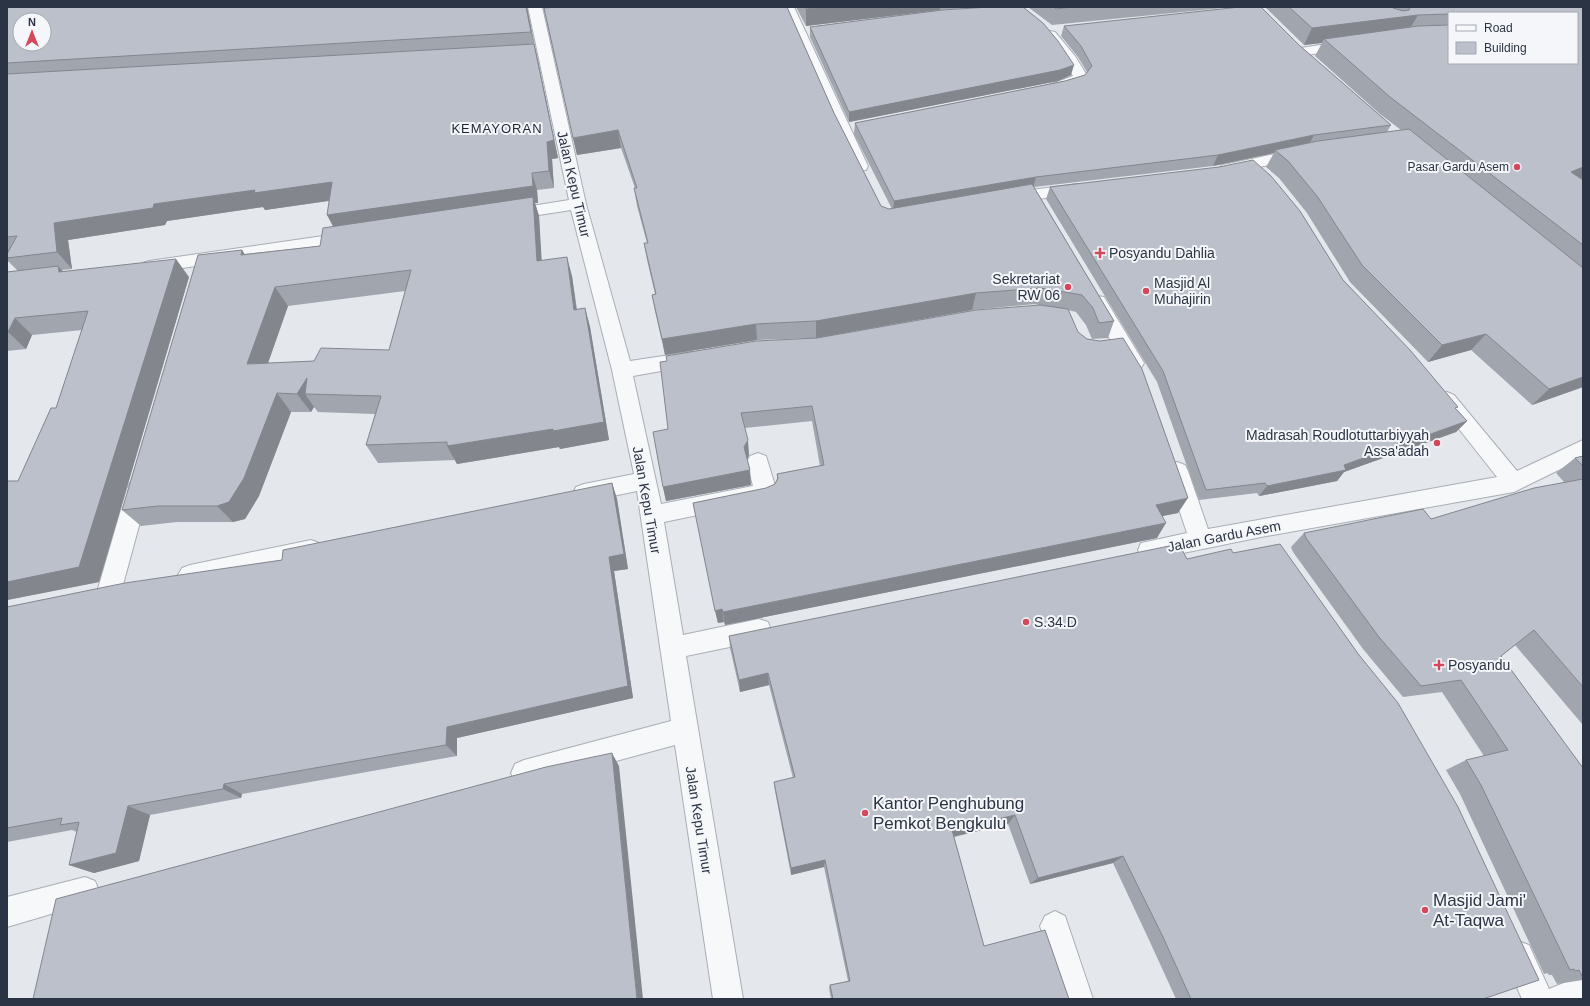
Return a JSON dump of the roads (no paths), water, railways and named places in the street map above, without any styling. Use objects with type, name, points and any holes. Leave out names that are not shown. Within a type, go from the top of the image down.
[{"type":"street","points":[[787,7],[866,178]]},
{"type":"street","name":"Jalan Kepu Timur","points":[[542,16],[536,54],[622,370],[646,480],[684,730],[728,999]]},
{"type":"street","points":[[1038,91],[1062,86],[1076,81],[1080,77],[1070,59],[1045,29],[1063,30]]},
{"type":"street","points":[[800,33],[816,31]]},
{"type":"street","points":[[1317,67],[1295,47],[1361,43]]},
{"type":"street","points":[[843,130],[858,127]]},
{"type":"street","points":[[1213,172],[1316,151]]},
{"type":"street","points":[[1252,165],[1268,178]]},
{"type":"street","points":[[994,201],[1032,194],[1096,186]]},
{"type":"street","points":[[1032,194],[1045,215]]},
{"type":"street","points":[[494,217],[578,204]]},
{"type":"street","points":[[136,269],[369,235]]},
{"type":"street","points":[[200,277],[205,259]]},
{"type":"street","points":[[1090,290],[1142,376]]},
{"type":"street","points":[[1101,347],[1122,344]]},
{"type":"street","points":[[622,370],[709,356]]},
{"type":"street","points":[[1433,384],[1514,483]]},
{"type":"street","name":"Jalan Gardu Asem","points":[[1131,554],[1201,540],[1268,537],[1514,483],[1583,448]]},
{"type":"street","points":[[1172,457],[1201,540]]},
{"type":"street","points":[[651,515],[766,492],[758,462]]},
{"type":"street","points":[[109,592],[144,472]]},
{"type":"street","points":[[565,497],[646,480]]},
{"type":"street","points":[[171,579],[333,545]]},
{"type":"street","points":[[85,597],[132,587]]},
{"type":"street","points":[[672,648],[781,626]]},
{"type":"street","points":[[501,779],[684,730]]},
{"type":"street","points":[[7,912],[107,885]]},
{"type":"street","points":[[1055,926],[1078,999]]},
{"type":"street","points":[[1509,937],[1538,999]]},
{"type":"street","points":[[1560,999],[1583,990]]},
{"type":"place","name":"Pasar Gardu Asem","points":[[1517,167]]},
{"type":"place","name":"Posyandu Dahlia","points":[[1100,253]]},
{"type":"place","name":"Sekretariat RW 06","points":[[1068,287]]},
{"type":"place","name":"Masjid Al Muhajirin","points":[[1146,291]]},
{"type":"place","name":"Madrasah Roudlotuttarbiyyah Assa'adah","points":[[1437,443]]},
{"type":"place","name":"S.34.D","points":[[1026,622]]},
{"type":"place","name":"Posyandu","points":[[1439,665]]},
{"type":"place","name":"Kantor Penghubung Pemkot Bengkulu","points":[[865,813]]},
{"type":"place","name":"Masjid Jami' At-Taqwa","points":[[1425,910]]},
{"type":"district","name":"KEMAYORAN","points":[[497,128]]}]
